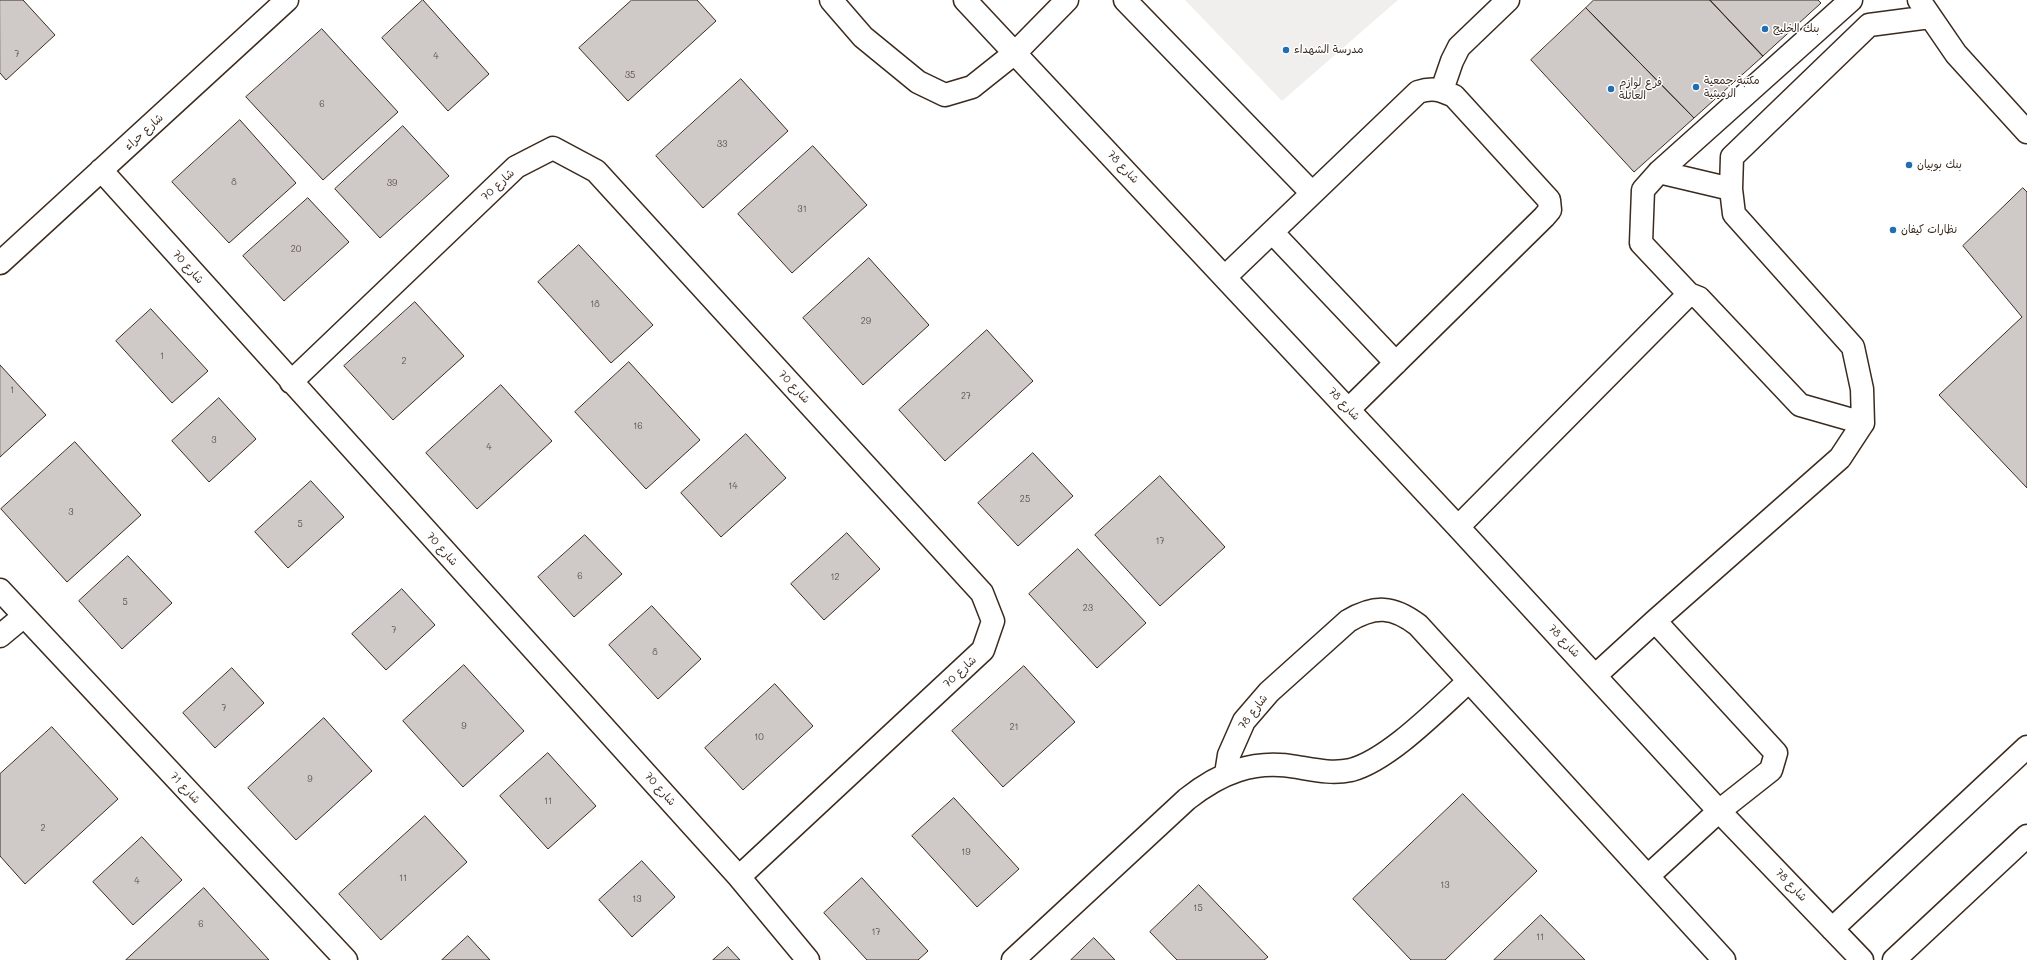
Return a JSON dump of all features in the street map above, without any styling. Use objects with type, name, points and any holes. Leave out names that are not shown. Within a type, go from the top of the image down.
[{"type":"street","name":"شارع حراء","points":[[0,263],[287,0]]},
{"type":"street","points":[[831,0],[869,42],[918,82],[945,96],[972,88],[1016,52],[1067,0]]},
{"type":"street","name":"شارع 78","points":[[965,0],[1016,52],[1596,675],[1719,811],[1862,960]]},
{"type":"street","points":[[1125,0],[1312,193]]},
{"type":"street","points":[[1442,90],[1452,61],[1459,47],[1508,0]]},
{"type":"street","points":[[1851,0],[1659,172],[1643,190],[1641,243],[1689,294],[1699,298],[1800,405],[1863,423]]},
{"type":"street","points":[[1596,675],[1840,458],[1863,423],[1862,390],[1853,346],[1734,214],[1731,189],[1732,157],[1869,25],[1925,8],[1956,54],[2027,132]]},
{"type":"street","points":[[1225,276],[1418,92],[1430,88],[1442,90],[1454,96],[1549,200],[1550,210],[1349,410]]},
{"type":"street","name":"شارع 70","points":[[101,170],[291,382],[739,877],[983,650],[993,621],[982,593],[596,171],[553,148],[516,167],[291,382]]},
{"type":"street","points":[[1659,172],[1731,189]]},
{"type":"street","points":[[1272,232],[1396,363]]},
{"type":"street","points":[[1458,527],[1689,294]]},
{"type":"street","name":"شارع 71","points":[[0,590],[346,960]]},
{"type":"street","name":"شارع 78","points":[[1226,774],[1229,755],[1235,737],[1244,721],[1269,692],[1348,621],[1361,613],[1377,609],[1392,610],[1406,616],[1418,626],[1724,960]]},
{"type":"street","points":[[0,636],[24,616]]},
{"type":"street","points":[[1648,876],[1719,811],[1771,770],[1776,753],[1655,621]]},
{"type":"street","points":[[1013,960],[1205,785],[1226,774],[1248,767],[1272,764],[1323,772],[1351,770],[1376,760],[1398,743],[1469,681]]},
{"type":"street","points":[[1832,929],[2027,747]]},
{"type":"street","points":[[1894,960],[2027,836]]},
{"type":"street","points":[[739,877],[808,960]]},
{"type":"shaded area","name":"مدرسة الشهداء","points":[[1185,0],[1398,0],[1282,101]]},
{"type":"building","points":[[0,0],[23,0],[55,35],[6,80],[0,73]]},
{"type":"building","points":[[423,0],[489,74],[448,111],[382,38]]},
{"type":"building","points":[[632,0],[697,0],[716,21],[628,101],[579,48]]},
{"type":"building","name":"مكتبة جمعية الرميثية","points":[[1594,0],[1710,0],[1763,56],[1694,118],[1586,8]]},
{"type":"building","name":"بنك الخليج","points":[[1710,0],[1818,0],[1821,3],[1763,56]]},
{"type":"building","name":"فرع لوازم العائلة","points":[[1586,8],[1694,118],[1634,172],[1531,60]]},
{"type":"building","points":[[322,29],[398,112],[323,180],[246,97]]},
{"type":"building","points":[[741,79],[788,131],[703,208],[656,156]]},
{"type":"building","points":[[240,120],[296,183],[229,243],[172,182]]},
{"type":"building","points":[[403,126],[449,176],[380,238],[335,189]]},
{"type":"building","points":[[813,146],[867,205],[792,273],[738,214]]},
{"type":"building","points":[[2023,188],[2027,192],[2027,488],[1939,395],[2022,317],[1963,246]]},
{"type":"building","points":[[308,198],[349,242],[284,301],[243,256]]},
{"type":"building","points":[[579,245],[653,325],[611,363],[538,282]]},
{"type":"building","points":[[869,258],[929,325],[863,385],[803,318]]},
{"type":"building","points":[[415,302],[464,356],[393,420],[344,366]]},
{"type":"building","points":[[151,309],[208,371],[172,403],[116,341]]},
{"type":"building","points":[[987,330],[1033,381],[945,461],[899,410]]},
{"type":"building","points":[[629,362],[700,440],[646,489],[575,412]]},
{"type":"building","points":[[0,365],[46,415],[0,457]]},
{"type":"building","points":[[501,385],[552,441],[477,509],[426,453]]},
{"type":"building","points":[[219,398],[256,439],[209,482],[172,441]]},
{"type":"building","points":[[746,434],[786,478],[721,537],[681,493]]},
{"type":"building","points":[[75,442],[141,515],[67,582],[1,509]]},
{"type":"building","points":[[1033,453],[1073,496],[1018,546],[978,503]]},
{"type":"building","points":[[1160,476],[1225,547],[1160,606],[1095,535]]},
{"type":"building","points":[[311,481],[344,517],[288,568],[255,532]]},
{"type":"building","points":[[847,533],[880,569],[824,620],[791,584]]},
{"type":"building","points":[[585,535],[622,574],[574,617],[538,577]]},
{"type":"building","points":[[1078,549],[1146,623],[1097,668],[1029,594]]},
{"type":"building","points":[[128,556],[172,603],[122,649],[79,601]]},
{"type":"building","points":[[402,589],[435,625],[386,670],[352,634]]},
{"type":"building","points":[[652,606],[701,659],[658,699],[609,645]]},
{"type":"building","points":[[464,665],[524,731],[463,787],[403,721]]},
{"type":"building","points":[[1024,666],[1075,722],[1003,787],[952,731]]},
{"type":"building","points":[[232,668],[264,703],[215,748],[183,713]]},
{"type":"building","points":[[775,684],[813,726],[743,790],[705,748]]},
{"type":"building","points":[[324,718],[372,771],[296,840],[248,788]]},
{"type":"building","points":[[52,727],[118,799],[25,884],[0,856],[0,774]]},
{"type":"building","points":[[548,753],[596,806],[548,849],[500,796]]},
{"type":"building","points":[[1463,794],[1537,871],[1445,960],[1411,960],[1353,899]]},
{"type":"building","points":[[954,798],[1019,869],[977,907],[912,836]]},
{"type":"building","points":[[425,816],[467,862],[381,940],[339,894]]},
{"type":"building","points":[[142,837],[182,880],[133,925],[93,882]]},
{"type":"building","points":[[642,861],[675,897],[632,937],[599,900]]},
{"type":"building","points":[[862,878],[928,951],[918,960],[867,960],[824,913]]},
{"type":"building","points":[[1199,885],[1268,957],[1264,960],[1177,960],[1150,932]]},
{"type":"building","points":[[204,888],[269,960],[126,960]]},
{"type":"building","points":[[1541,915],[1585,960],[1494,960]]},
{"type":"building","points":[[468,936],[490,960],[442,960]]},
{"type":"building","points":[[1094,938],[1115,960],[1071,960]]},
{"type":"building","points":[[728,947],[740,960],[713,960]]},
{"type":"place","name":"بنك الخليج","points":[[1765,29]]},
{"type":"place","name":"مدرسة الشهداء","points":[[1286,50]]},
{"type":"place","name":"مكتبة جمعية الرميثية","points":[[1696,87]]},
{"type":"place","name":"فرع لوازم العائلة","points":[[1611,89]]},
{"type":"place","name":"بنك بوبيان","points":[[1909,165]]},
{"type":"place","name":"نظارات كيفان","points":[[1893,230]]}]
